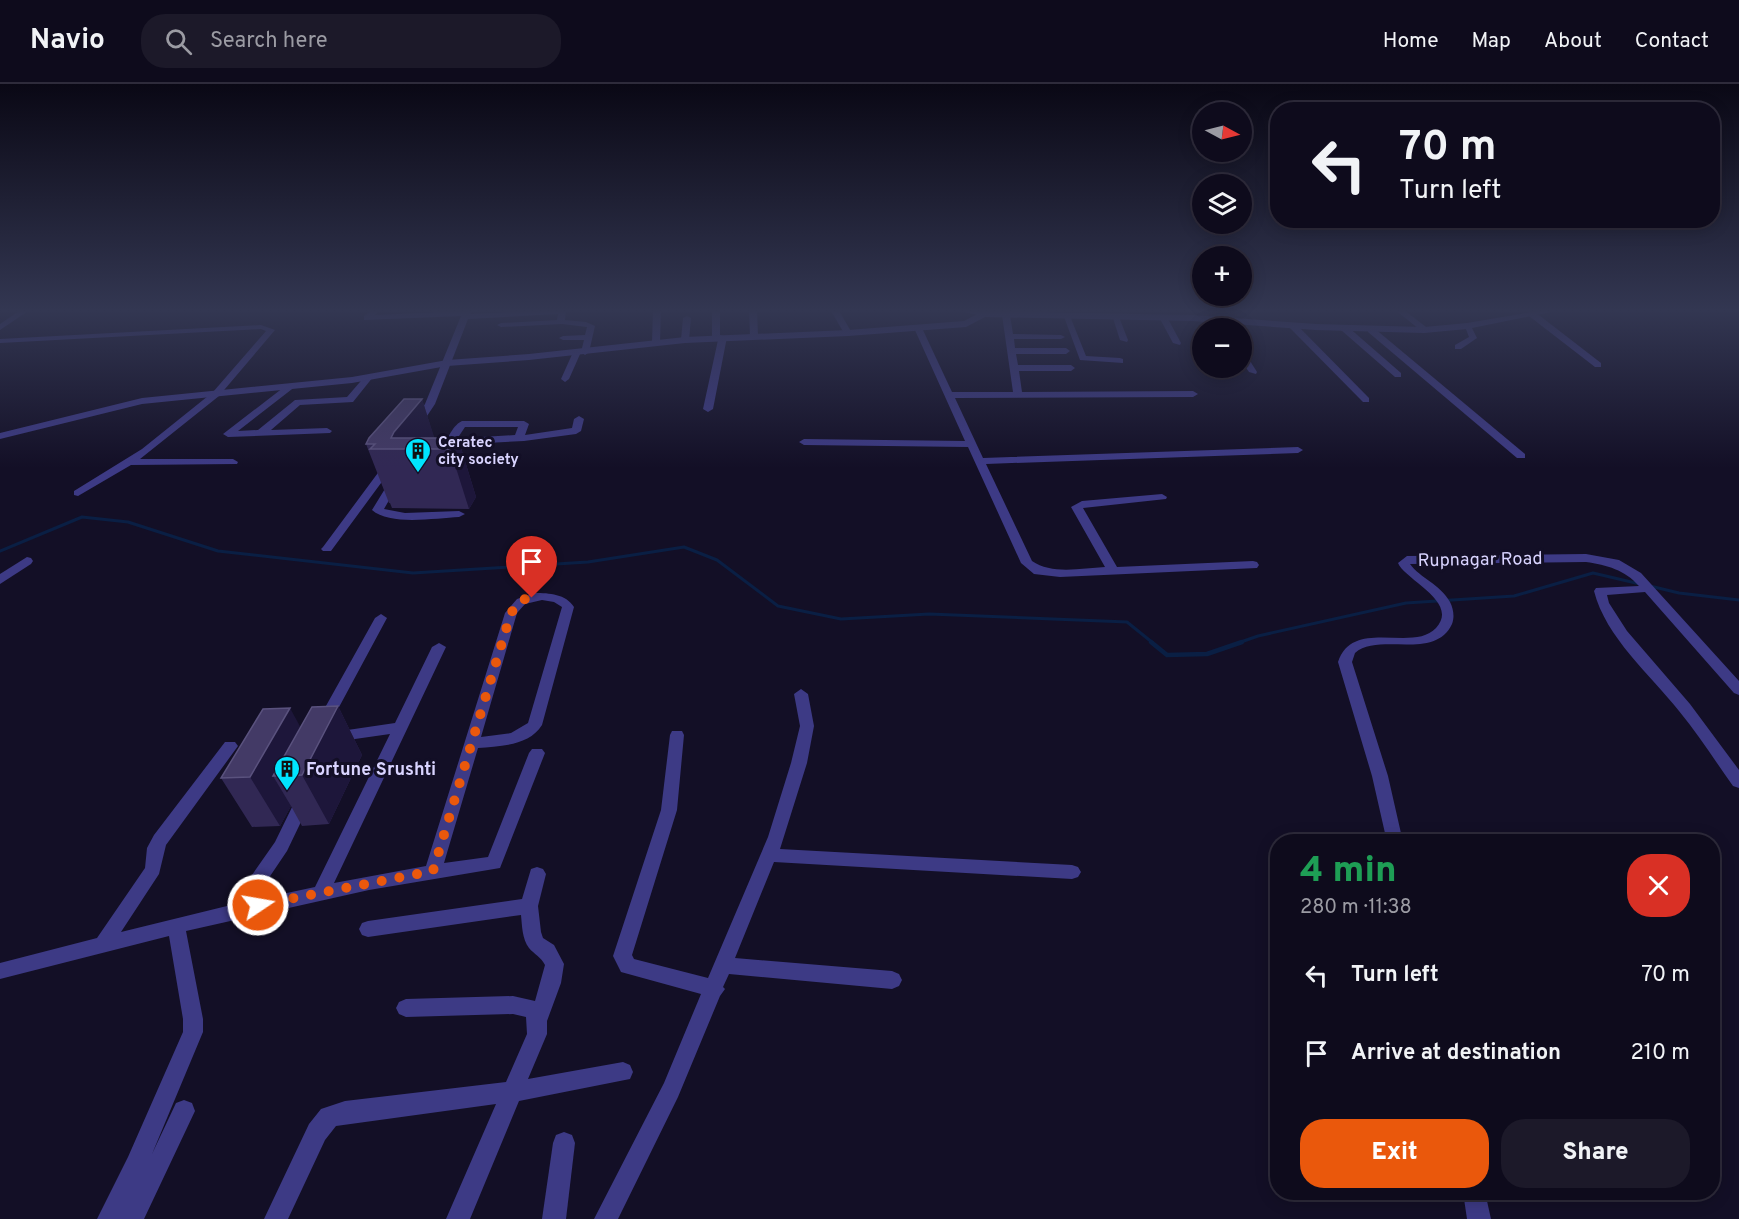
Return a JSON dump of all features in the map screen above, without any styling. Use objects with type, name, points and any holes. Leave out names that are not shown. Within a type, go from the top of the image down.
[{"type":"street","points":[[78,493],[129,462],[172,431],[216,394],[245,362]]},
{"type":"street","points":[[0,436],[142,401],[369,377],[460,362]]},
{"type":"street","points":[[565,379],[575,362]]},
{"type":"street","points":[[708,409],[716,362]]},
{"type":"street","points":[[933,362],[1031,567],[1048,573],[1253,566]]},
{"type":"street","points":[[1013,362],[1018,395]]},
{"type":"street","points":[[1328,362],[1366,400]]},
{"type":"street","points":[[1383,362],[1398,375]]},
{"type":"street","points":[[1409,362],[1521,456]]},
{"type":"street","points":[[1594,362],[1598,365]]},
{"type":"street","points":[[412,433],[430,404],[447,363]]},
{"type":"street","points":[[1014,368],[1071,368]]},
{"type":"street","points":[[261,433],[298,402],[350,400],[369,377]]},
{"type":"street","points":[[291,386],[228,434],[327,431]]},
{"type":"street","points":[[948,395],[1193,394]]},
{"type":"street","points":[[430,450],[451,448],[466,441],[519,438],[576,431],[579,419]]},
{"type":"street","points":[[441,465],[451,448],[454,433],[462,424],[524,424],[519,438]]},
{"type":"street","points":[[804,442],[972,444]]},
{"type":"street","points":[[979,460],[1298,450]]},
{"type":"street","points":[[327,549],[400,451]]},
{"type":"street","points":[[129,462],[233,462]]},
{"type":"street","points":[[405,468],[384,496],[378,510],[399,515],[459,514]]},
{"type":"street","points":[[1114,572],[1077,507],[1082,504],[1162,496]]},
{"type":"street","name":"Rupnagar Road","points":[[1393,834],[1380,776],[1345,662],[1347,653],[1355,647],[1367,643],[1413,640],[1433,636],[1446,625],[1448,614],[1442,599],[1406,568],[1404,563],[1407,560],[1601,559],[1627,568],[1739,690]]},
{"type":"street","points":[[0,580],[27,561]]},
{"type":"street","points":[[1644,587],[1600,591],[1600,601],[1612,619],[1686,709],[1739,782]]},
{"type":"street","points":[[433,871],[472,743],[515,606],[521,600],[543,597],[565,602],[568,607],[566,616],[535,725],[530,731],[514,738],[472,743]]},
{"type":"street","points":[[315,739],[381,618]]},
{"type":"street","points":[[321,892],[439,647]]},
{"type":"street","points":[[606,1219],[671,1090],[715,989],[768,855],[801,753],[807,726],[801,694]]},
{"type":"street","points":[[315,739],[400,727]]},
{"type":"street","points":[[677,735],[669,810],[622,956],[628,966],[715,989]]},
{"type":"street","points":[[315,739],[328,748],[328,754]]},
{"type":"street","points":[[103,944],[153,869],[155,848],[160,840],[230,746]]},
{"type":"street","points":[[0,971],[238,910],[433,871],[494,863],[537,753]]},
{"type":"street","points":[[238,910],[281,846],[308,791]]},
{"type":"street","points":[[768,855],[1072,872]]},
{"type":"street","points":[[537,873],[529,906],[532,932],[536,943],[547,951],[555,964],[551,983],[537,1021]]},
{"type":"street","points":[[368,929],[529,906]]},
{"type":"street","points":[[109,1219],[136,1165],[193,1032],[193,1019],[176,926]]},
{"type":"street","points":[[724,965],[892,980]]},
{"type":"street","points":[[406,1008],[513,1005],[534,1010],[537,1021],[537,1034],[458,1219]]},
{"type":"street","points":[[276,1219],[317,1132],[329,1117],[345,1112],[511,1092],[623,1072]]},
{"type":"street","points":[[132,1219],[184,1111]]},
{"type":"street","points":[[554,1219],[564,1143]]},
{"type":"street","points":[[1475,1200],[1479,1219]]},
{"type":"building","points":[[404,399],[422,399],[391,438],[458,438],[450,449],[370,449],[375,444],[366,444],[369,438]]},
{"type":"building","points":[[338,706],[302,775],[273,776],[312,707]]},
{"type":"building","points":[[290,708],[250,777],[221,778],[263,709]]},
{"type":"waterway","points":[[0,551],[82,517],[128,522],[218,551],[413,573],[588,562],[684,547],[717,560],[778,606],[841,619],[929,614],[1127,622],[1153,643]]},
{"type":"waterway","points":[[1238,643],[1258,636],[1406,603],[1514,596],[1593,573],[1640,584]]},
{"type":"waterway","points":[[1650,586],[1679,593],[1739,600]]},
{"type":"waterway","points":[[1151,642],[1167,655],[1207,654],[1242,642]]},
{"type":"place","name":"Ceratec city society","points":[[418,474]]},
{"type":"place","name":"Fortune Srushti","points":[[287,792]]},
{"type":"route","points":[[258,905],[433,871],[511,613],[521,600],[532,598]]}]
